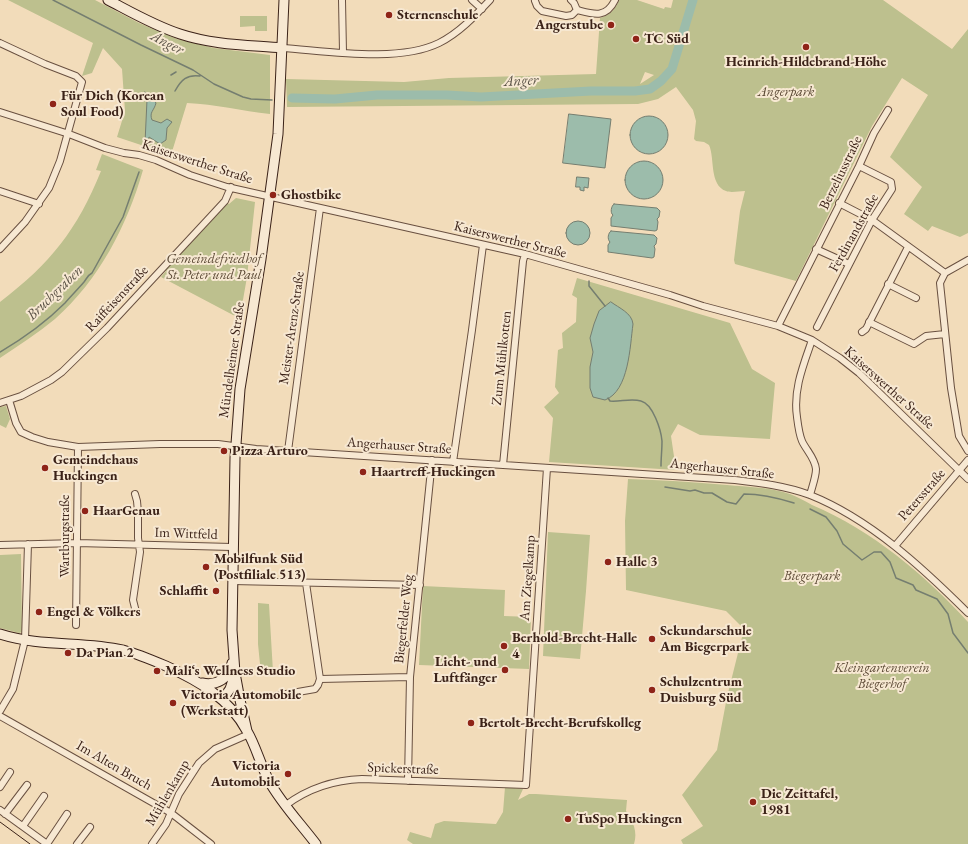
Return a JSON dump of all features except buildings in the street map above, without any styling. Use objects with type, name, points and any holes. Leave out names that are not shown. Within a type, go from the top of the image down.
[{"type":"main road","points":[[108,0],[148,21],[180,34],[214,42],[282,48]]},
{"type":"main road","name":"Mündelheimer Straße","points":[[248,732],[235,674],[231,618],[236,446],[240,389],[261,259],[268,196],[278,134],[284,0]]},
{"type":"main road","points":[[0,634],[25,640],[98,646],[125,651],[152,660],[199,682],[223,699],[235,713],[248,732],[269,780],[316,844]]},
{"type":"main road","name":"Mündelheimer Straße","points":[[199,682],[212,684],[226,677],[232,668],[233,654]]},
{"type":"main road","name":"Mündelheimer Straße","points":[[223,699],[230,689],[235,674]]},
{"type":"street","points":[[342,0],[343,52]]},
{"type":"street","points":[[472,0],[482,9]]},
{"type":"street","points":[[282,48],[393,54],[423,49],[438,43],[456,32],[490,0]]},
{"type":"street","points":[[534,0],[542,11],[566,16],[572,15],[576,10]]},
{"type":"street","points":[[570,0],[574,3],[576,10]]},
{"type":"street","points":[[576,10],[597,14],[604,13],[615,0]]},
{"type":"street","points":[[0,43],[45,64],[76,76],[82,82],[69,134],[49,188],[26,222],[0,250]]},
{"type":"street","name":"Berzeliusstraße","points":[[778,326],[859,166],[874,133],[888,110]]},
{"type":"street","name":"Kaiserswerther Straße","points":[[0,112],[69,134],[105,148],[156,160],[190,175],[231,188],[525,254],[670,295],[703,306],[778,326],[812,340],[840,358],[859,373],[968,478]]},
{"type":"street","name":"Ferdinandstraße","points":[[817,327],[872,220],[892,189],[891,182],[859,166]]},
{"type":"street","name":"Raiffeisenstraße","points":[[0,403],[51,380],[73,362],[217,210],[225,201],[231,188]]},
{"type":"street","points":[[0,191],[39,204]]},
{"type":"street","points":[[839,204],[872,220],[945,273]]},
{"type":"street","name":"Meister-Arenz-Straße","points":[[288,451],[320,208]]},
{"type":"street","points":[[453,462],[483,245]]},
{"type":"street","points":[[862,332],[866,329],[908,247]]},
{"type":"street","points":[[816,249],[849,264]]},
{"type":"street","name":"Zum Mühlkotten","points":[[504,465],[523,261],[525,254]]},
{"type":"street","points":[[968,260],[945,273],[940,283],[951,388],[959,436],[968,452]]},
{"type":"street","points":[[888,284],[916,298]]},
{"type":"street","points":[[869,322],[914,344],[926,336],[945,334]]},
{"type":"street","points":[[810,495],[816,468],[813,459],[800,435],[796,403],[799,375],[812,340]]},
{"type":"street","name":"Angerhauser Straße","points":[[9,400],[16,423],[21,432],[48,442],[78,447],[160,444],[218,444],[251,449],[735,480],[780,486],[810,495],[844,511],[895,546],[968,613]]},
{"type":"street","name":"Wartburgstraße","points":[[76,625],[78,447]]},
{"type":"street","name":"Biegerfelder Weg","points":[[408,781],[410,677],[432,460]]},
{"type":"street","name":"Petersstraße","points":[[895,546],[968,460]]},
{"type":"street","name":"Am Ziegelkamp","points":[[526,785],[547,468]]},
{"type":"street","name":"Im Wittfeld","points":[[135,494],[138,512],[138,538],[140,552],[133,600],[136,612]]},
{"type":"street","name":"Im Wittfeld","points":[[0,545],[77,543],[232,547]]},
{"type":"street","points":[[0,711],[13,689],[25,640],[28,544]]},
{"type":"street","points":[[232,581],[420,585]]},
{"type":"street","points":[[275,696],[315,689],[320,679],[306,583]]},
{"type":"street","points":[[320,679],[410,677]]},
{"type":"street","name":"Im Alten Bruch","points":[[0,716],[171,813],[211,844]]},
{"type":"street","name":"Mühlenkamp","points":[[152,844],[166,824],[188,779],[204,758],[215,750],[248,732]]},
{"type":"street","points":[[0,787],[10,772]]},
{"type":"street","name":"Spickerstraße","points":[[286,805],[304,793],[330,783],[345,780],[362,779],[526,785]]},
{"type":"street","points":[[27,785],[3,812],[22,826],[47,844],[67,814]]},
{"type":"street","points":[[22,826],[44,796]]},
{"type":"street","points":[[77,844],[90,827]]},
{"type":"green space","points":[[8,0],[95,0],[139,23],[177,39],[214,48],[270,55],[270,114],[187,103],[171,155],[117,137],[125,111],[122,69],[103,48],[92,73],[82,76],[93,43]]},
{"type":"green space","name":"Angerpark","points":[[619,0],[637,0],[664,9],[665,7],[671,8],[673,0],[883,0],[952,49],[968,29],[968,233],[960,237],[932,226],[928,231],[904,214],[922,187],[890,157],[928,95],[902,78],[872,126],[796,281],[735,264],[734,260],[740,211],[745,191],[728,192],[721,188],[717,183],[713,171],[711,150],[709,145],[694,139],[696,121],[693,110],[676,87],[658,99],[638,104],[287,107],[286,79],[404,82],[449,78],[596,74],[600,18],[609,14]],"holes":[[[645,72],[654,75],[640,84]]]},
{"type":"green space","points":[[240,16],[267,16],[267,31],[255,31],[255,26],[240,27]]},
{"type":"green space","points":[[102,154],[143,170],[129,211],[110,251],[85,287],[71,304],[49,324],[0,358],[0,302],[34,273],[61,244],[72,228],[92,192],[101,171],[96,170]]},
{"type":"green space","name":"Gemeindefriedhof St. Peter und Paul","points":[[236,198],[255,202],[247,277],[240,317],[233,315],[161,277],[166,271],[165,270],[227,203],[229,204]]},
{"type":"green space","points":[[577,278],[730,323],[752,369],[775,383],[770,439],[700,435],[678,424],[671,436],[676,470],[549,462],[553,418],[544,407],[559,393],[555,387],[558,350],[563,348],[562,333],[576,322],[577,298],[572,295]]},
{"type":"green space","points":[[6,406],[10,419],[6,428],[0,425],[0,407]]},
{"type":"green space","name":"Biegerpark","points":[[628,479],[690,482],[759,488],[775,490],[793,495],[856,528],[877,541],[934,587],[968,622],[968,844],[683,844],[681,840],[703,826],[682,795],[717,750],[727,697],[744,629],[726,611],[626,590],[625,521]]},
{"type":"green space","points":[[548,532],[590,535],[580,659],[543,656]]},
{"type":"green space","points":[[21,554],[22,632],[19,633],[0,628],[0,555]]},
{"type":"green space","points":[[423,586],[505,590],[504,616],[531,617],[529,669],[419,665]]},
{"type":"green space","points":[[258,603],[269,604],[273,672],[261,674],[258,644]]},
{"type":"green space","name":"TuSpo Huckingen","points":[[505,787],[523,789],[518,800],[529,794],[536,794],[627,800],[626,811],[633,823],[635,831],[634,844],[413,844],[407,840],[410,832],[431,838],[435,824],[444,821],[496,824],[503,812]]},
{"type":"shaded area","points":[[145,92],[156,103],[151,113],[152,120],[161,123],[167,119],[172,122],[167,128],[166,140],[160,144],[149,137],[147,144],[145,143],[147,100]]},
{"type":"shaded area","points":[[569,114],[611,119],[605,168],[563,163]]},
{"type":"shaded area","points":[[645,116],[653,116],[663,121],[667,128],[667,142],[663,149],[653,154],[645,154],[635,149],[633,146],[630,139],[630,131],[635,121],[638,119]]},
{"type":"shaded area","points":[[640,161],[648,161],[655,164],[660,169],[663,180],[660,191],[655,196],[648,199],[640,199],[633,196],[628,191],[625,184],[625,176],[628,169],[633,164]]},
{"type":"shaded area","points":[[577,177],[589,178],[588,188],[584,187],[584,191],[580,190],[580,187],[576,187]]},
{"type":"shaded area","points":[[614,204],[657,208],[660,211],[657,219],[657,230],[611,226],[611,218],[613,215],[611,210]]},
{"type":"shaded area","points":[[578,221],[587,224],[590,233],[587,242],[578,245],[569,242],[566,233],[569,224]]},
{"type":"shaded area","points":[[611,231],[654,235],[657,238],[654,246],[654,257],[652,258],[608,252],[608,245],[610,242],[608,236]]},
{"type":"shaded area","points":[[611,302],[628,314],[633,324],[624,378],[613,395],[605,400],[593,397],[590,388],[590,367],[593,352],[590,338],[599,311]]},
{"type":"waterway","name":"Anger","points":[[53,0],[193,70],[214,84],[243,97],[272,100]]},
{"type":"waterway","name":"Anger","points":[[292,98],[335,99],[377,95],[447,95],[481,97],[591,91],[635,91],[650,89],[661,81],[672,69],[693,0]]},
{"type":"waterway","points":[[171,75],[176,72]]},
{"type":"waterway","points":[[175,91],[188,77],[200,76]]},
{"type":"waterway","name":"Bruchgraben","points":[[145,148],[146,144]]},
{"type":"waterway","name":"Bruchgraben","points":[[0,352],[50,317],[92,273],[123,217],[139,172]]},
{"type":"waterway","points":[[589,281],[589,286],[605,306]]},
{"type":"waterway","points":[[608,398],[610,401],[641,401],[645,403],[653,412],[658,424],[662,441],[661,466]]},
{"type":"waterway","points":[[665,487],[712,493],[727,502],[736,504],[744,494],[782,499],[794,503]]},
{"type":"waterway","points":[[810,509],[826,517],[837,531],[843,544],[862,560],[874,552],[881,552],[890,562],[896,578],[913,585],[916,590],[937,599],[948,614],[953,633],[968,653]]},
{"type":"tram line","points":[[0,822],[30,844]]},
{"type":"place","name":"Sternenschule","points":[[389,15]]},
{"type":"place","name":"Angerstube","points":[[611,25]]},
{"type":"place","name":"TC Süd","points":[[636,39]]},
{"type":"place","name":"Heinrich-Hildebrand-Höhe","points":[[806,47]]},
{"type":"place","name":"Für Dich (Korean Soul Food)","points":[[53,104]]},
{"type":"place","name":"Ghostbike","points":[[273,195]]},
{"type":"place","name":"Pizza Arturo","points":[[224,451]]},
{"type":"place","name":"Gemeindehaus Huckingen","points":[[45,468]]},
{"type":"place","name":"Haartreff-Huckingen","points":[[363,472]]},
{"type":"place","name":"HaarGenau","points":[[85,511]]},
{"type":"place","name":"Halle 3","points":[[608,562]]},
{"type":"place","name":"Mobilfunk Süd (Postfiliale 513)","points":[[206,567]]},
{"type":"place","name":"Schlaffit","points":[[216,591]]},
{"type":"place","name":"Engel & Völkers","points":[[39,612]]},
{"type":"place","name":"Sekundarschule Am Biegerpark","points":[[652,639]]},
{"type":"place","name":"Berhold-Brecht-Halle 4","points":[[504,646]]},
{"type":"place","name":"Da Pian 2","points":[[68,653]]},
{"type":"place","name":"Licht- und Luftfänger","points":[[505,670]]},
{"type":"place","name":"Mali‘s Wellness Studio","points":[[157,671]]},
{"type":"place","name":"Schulzentrum Duisburg Süd","points":[[652,690]]},
{"type":"place","name":"Victoria Automobile (Werkstatt)","points":[[173,703]]},
{"type":"place","name":"Bertolt-Brecht-Berufskolleg","points":[[471,723]]},
{"type":"place","name":"Victoria Automobile","points":[[288,774]]},
{"type":"place","name":"Die Zeittafel, 1981","points":[[753,802]]},
{"type":"place","name":"TuSpo Huckingen","points":[[568,819]]},
{"type":"park label","name":"Kleingartenverein Biegerhof","points":[[882,676]]}]
